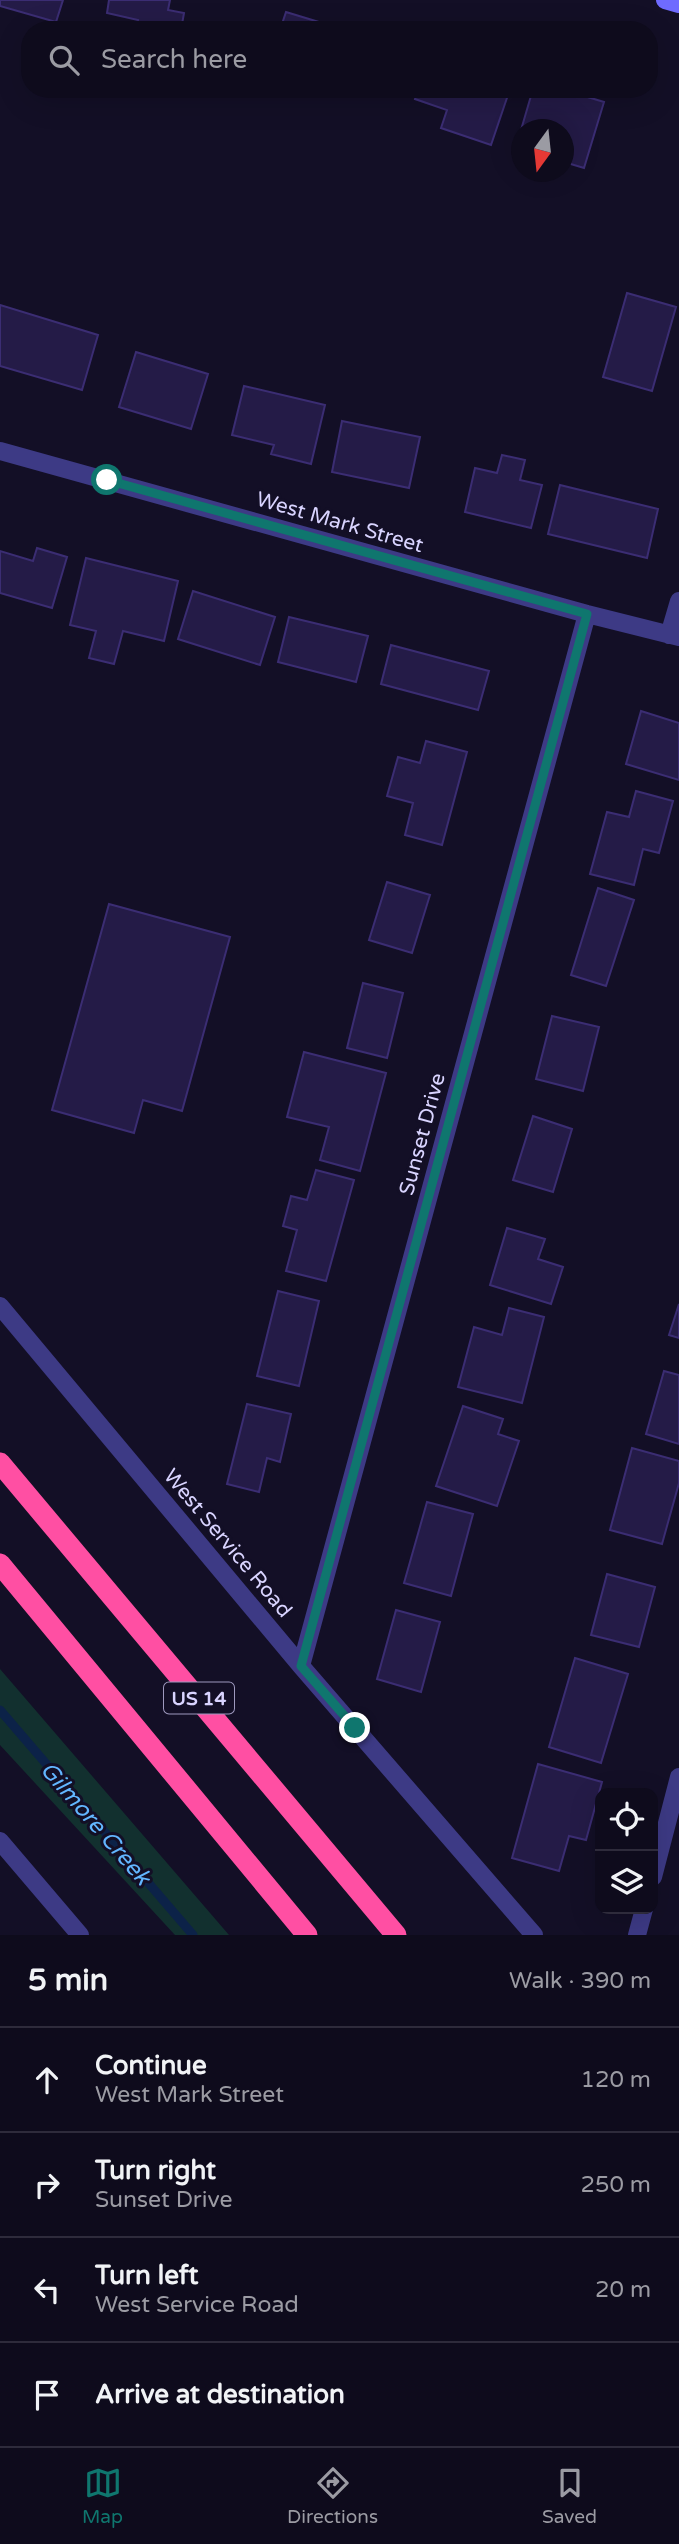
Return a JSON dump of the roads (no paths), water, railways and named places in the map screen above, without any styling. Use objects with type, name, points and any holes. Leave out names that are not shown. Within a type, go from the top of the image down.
[{"type":"highway","name":"US 14","points":[[0,1463],[396,1935]]},
{"type":"highway","name":"US 14","points":[[0,1564],[307,1935]]},
{"type":"street","points":[[665,0],[679,4]]},
{"type":"street","name":"West Mark Street","points":[[0,451],[674,636]]},
{"type":"street","points":[[674,636],[679,601]]},
{"type":"street","name":"Sunset Drive","points":[[301,1666],[587,614]]},
{"type":"street","name":"West Service Road","points":[[0,1306],[301,1666],[534,1935]]},
{"type":"street","points":[[658,1858],[679,1777]]},
{"type":"street","points":[[0,1841],[80,1935]]},
{"type":"street","points":[[638,1935],[643,1914]]},
{"type":"waterway","name":"Gilmore Creek","points":[[0,1710],[193,1935]]}]
